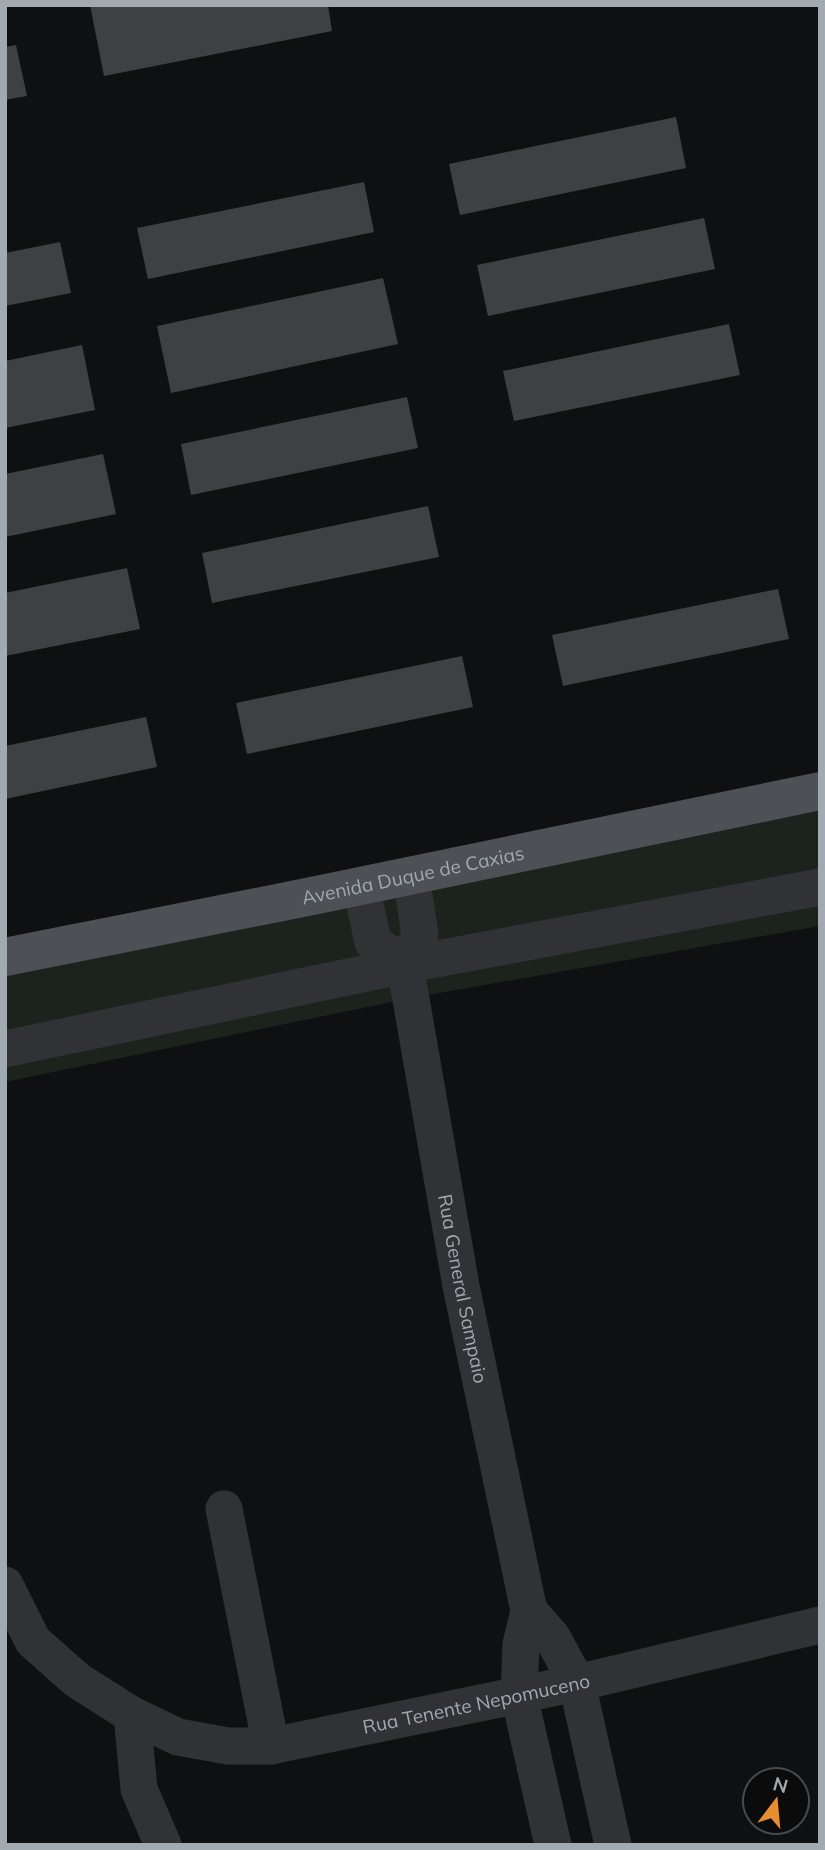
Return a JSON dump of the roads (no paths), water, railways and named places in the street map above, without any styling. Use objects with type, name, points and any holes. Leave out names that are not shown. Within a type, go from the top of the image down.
[{"type":"main road","name":"Avenida Duque de Caxias","points":[[5,957],[820,791]]},
{"type":"street","points":[[405,965],[419,934],[411,876]]},
{"type":"street","points":[[361,886],[373,942],[405,965]]},
{"type":"street","points":[[5,1049],[405,965],[820,887]]},
{"type":"street","name":"Rua General Sampaio","points":[[405,965],[461,1286],[529,1611],[522,1644],[519,1695],[553,1845]]},
{"type":"street","points":[[225,1509],[271,1746]]},
{"type":"street","name":"Rua Tenente Nepomuceno","points":[[5,1586],[33,1640],[77,1680],[132,1715],[178,1737],[228,1746],[271,1746],[577,1683],[820,1625]]},
{"type":"street","name":"Rua General Sampaio","points":[[529,1611],[552,1637],[577,1683],[613,1845]]},
{"type":"street","points":[[132,1715],[139,1789],[163,1845]]}]
